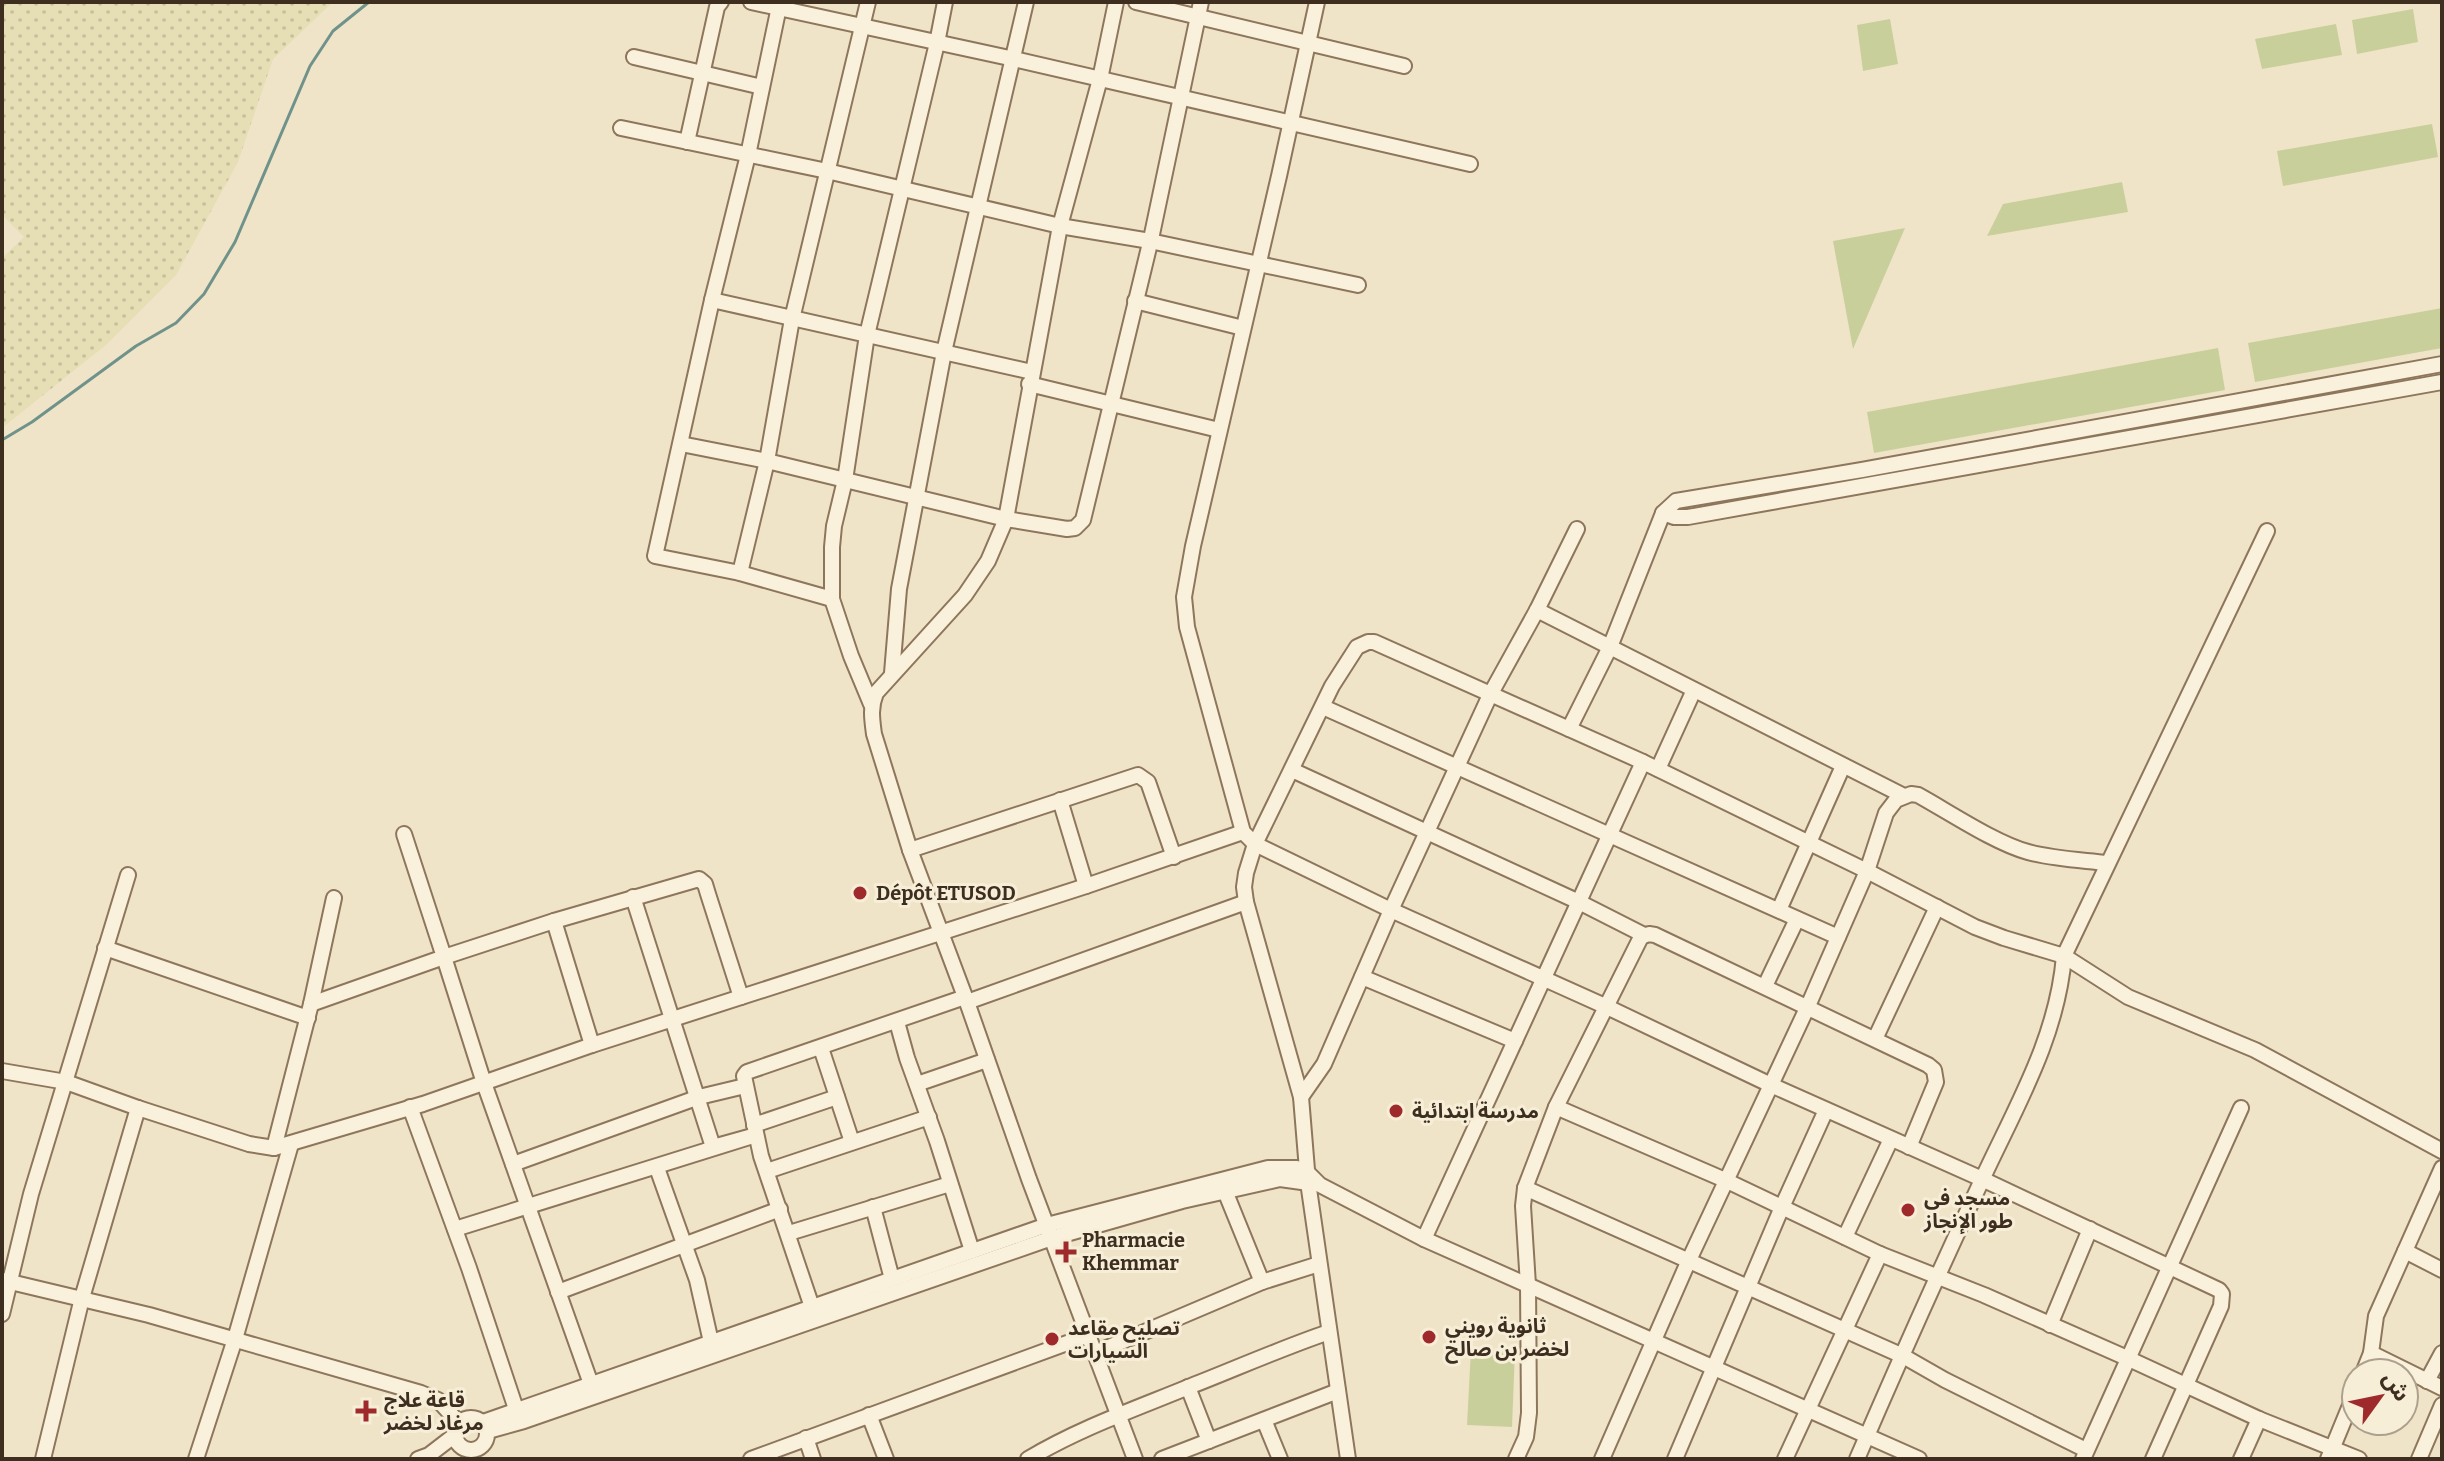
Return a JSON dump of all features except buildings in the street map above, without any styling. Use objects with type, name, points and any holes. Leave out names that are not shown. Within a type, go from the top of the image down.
[{"type":"street","points":[[687,142],[717,7],[721,2]]},
{"type":"street","points":[[751,2],[779,5],[1470,164]]},
{"type":"street","points":[[740,573],[767,461],[792,319],[868,2]]},
{"type":"street","points":[[945,2],[867,335],[845,480],[834,526],[832,599],[871,704],[874,734],[910,850],[1135,1459]]},
{"type":"street","points":[[892,673],[899,589],[944,352],[1026,2]]},
{"type":"street","points":[[871,704],[892,673],[965,595],[988,561],[1006,519],[1060,226],[1100,79],[1116,2]]},
{"type":"street","points":[[1136,2],[1199,9],[1308,42],[1404,66]]},
{"type":"street","points":[[1317,2],[1184,597],[1187,627],[1197,668],[1243,832],[1255,844],[1391,910],[2219,1290],[2222,1294],[2221,1306],[2153,1459]]},
{"type":"street","points":[[779,5],[748,155],[655,556],[740,573],[832,599]]},
{"type":"street","points":[[681,444],[767,461],[1006,519],[1067,529],[1079,525],[1083,520],[1150,241],[1199,9]]},
{"type":"street","points":[[634,57],[762,87]]},
{"type":"street","points":[[621,128],[827,171],[1060,226],[1150,241],[1358,285]]},
{"type":"street","points":[[712,300],[944,352],[1110,403],[1219,430]]},
{"type":"street","points":[[1135,301],[1243,328]]},
{"type":"street","points":[[1569,729],[1610,647],[1663,513],[1682,498],[1862,470],[2442,364]]},
{"type":"street","points":[[1663,513],[1688,517],[2442,382]]},
{"type":"street","points":[[1301,1097],[1324,1064],[1490,695],[1577,529]]},
{"type":"street","points":[[1857,1459],[1982,1179],[2021,1101],[2043,1047],[2057,1000],[2064,956],[2267,531]]},
{"type":"street","points":[[1537,610],[1904,796]]},
{"type":"street","points":[[1348,1459],[1319,1264],[1301,1097],[1244,887],[1255,844],[1323,707],[1357,647],[1368,642],[1643,762],[2004,938],[2064,956],[2128,997],[2255,1050],[2442,1151]]},
{"type":"street","points":[[1658,769],[1694,690]]},
{"type":"street","points":[[1323,707],[1838,937]]},
{"type":"street","points":[[1424,1239],[1643,762]]},
{"type":"street","points":[[1779,910],[1843,766]]},
{"type":"street","points":[[1292,770],[1644,935],[1655,935],[1765,986],[1928,1065],[1937,1076],[1936,1082],[1909,1147]]},
{"type":"street","points":[[910,850],[1138,775],[1144,778],[1154,794],[1174,857]]},
{"type":"street","points":[[1602,1459],[1725,1180],[1808,1006],[1867,871],[1886,813],[1896,800],[1918,795],[2026,852],[2107,863]]},
{"type":"street","points":[[1060,800],[1086,886]]},
{"type":"street","points":[[2,1071],[66,1082],[249,1144],[274,1148],[410,1107],[592,1045],[941,934],[1243,832]]},
{"type":"street","points":[[404,834],[484,1083],[591,1384]]},
{"type":"street","points":[[2,1314],[6,1281],[128,875]]},
{"type":"street","points":[[105,948],[309,1011],[444,957],[692,880],[702,881],[741,997]]},
{"type":"street","points":[[633,897],[713,1147],[837,1097]]},
{"type":"street","points":[[274,1148],[334,898]]},
{"type":"street","points":[[812,1307],[755,1130],[743,1079],[747,1072],[966,1000],[1246,902]]},
{"type":"street","points":[[1875,1039],[1937,907]]},
{"type":"street","points":[[1765,986],[1797,919]]},
{"type":"street","points":[[554,921],[592,1045]]},
{"type":"street","points":[[1516,1459],[1528,1427],[1525,1188],[1556,1107],[1637,943],[1644,935]]},
{"type":"street","points":[[1362,977],[1515,1041]]},
{"type":"street","points":[[897,1022],[972,1251]]},
{"type":"street","points":[[821,1048],[852,1142]]},
{"type":"street","points":[[917,1084],[987,1060]]},
{"type":"street","points":[[513,1164],[699,1097],[745,1086]]},
{"type":"street","points":[[410,1107],[517,1412]]},
{"type":"street","points":[[1556,1107],[1725,1180],[1880,1254],[1984,1295],[2127,1358],[2331,1454],[2359,1459]]},
{"type":"street","points":[[43,1459],[82,1298],[138,1108]]},
{"type":"street","points":[[1525,1188],[1903,1356],[2084,1454],[2241,1108]]},
{"type":"street","points":[[1675,1459],[1826,1110]]},
{"type":"street","points":[[767,1171],[929,1117]]},
{"type":"street","points":[[455,1229],[657,1168],[755,1130]]},
{"type":"street","points":[[1845,1237],[1891,1139]]},
{"type":"street","points":[[196,1459],[235,1339],[291,1144]]},
{"type":"street","points":[[485,1427],[524,1421],[1049,1231],[1256,1170],[1285,1167],[1424,1239],[1919,1459]]},
{"type":"street","points":[[657,1168],[697,1280],[711,1342]]},
{"type":"street","points":[[2369,1357],[2376,1316],[2442,1168]]},
{"type":"street","points":[[485,1427],[591,1384],[972,1251],[1280,1179],[1312,1180]]},
{"type":"street","points":[[789,1233],[950,1184]]},
{"type":"street","points":[[1225,1191],[1262,1282]]},
{"type":"street","points":[[873,1207],[892,1279]]},
{"type":"street","points":[[558,1292],[780,1209]]},
{"type":"street","points":[[2050,1325],[2090,1229]]},
{"type":"street","points":[[2405,1251],[2442,1270]]},
{"type":"street","points":[[1785,1459],[1880,1254]]},
{"type":"street","points":[[1095,1353],[1262,1282],[1319,1264]]},
{"type":"street","points":[[6,1281],[235,1339],[421,1393],[438,1400],[457,1429],[456,1441],[476,1452]]},
{"type":"street","points":[[1028,1459],[1118,1413],[1329,1332]]},
{"type":"street","points":[[751,1459],[1089,1335]]},
{"type":"street","points":[[2371,1353],[2442,1388]]},
{"type":"street","points":[[2427,1381],[2442,1353]]},
{"type":"street","points":[[1188,1387],[1201,1449]]},
{"type":"street","points":[[1162,1459],[1201,1449],[1338,1391]]},
{"type":"street","points":[[2419,1459],[2442,1405]]},
{"type":"street","points":[[869,1415],[886,1459]]},
{"type":"street","points":[[418,1459],[429,1455],[471,1417],[485,1427],[487,1438],[476,1452],[452,1459]]},
{"type":"street","points":[[2241,1459],[2259,1419]]},
{"type":"street","points":[[1264,1420],[1280,1459]]},
{"type":"street","points":[[2331,1454],[2340,1431]]},
{"type":"street","points":[[806,1438],[813,1459]]},
{"type":"shaded area","points":[[2,2],[333,2],[273,59],[238,162],[176,275],[106,345],[2,428],[2,258],[24,237],[2,215]]},
{"type":"green space","points":[[2413,9],[2418,42],[2357,54],[2352,20]]},
{"type":"green space","points":[[1890,19],[1898,64],[1863,71],[1857,25]]},
{"type":"green space","points":[[2336,24],[2342,55],[2262,69],[2255,39]]},
{"type":"green space","points":[[2432,124],[2438,157],[2283,186],[2277,151]]},
{"type":"green space","points":[[2122,182],[2128,212],[1987,236],[2003,204]]},
{"type":"green space","points":[[1905,228],[1853,349],[1833,241]]},
{"type":"green space","points":[[2442,308],[2442,348],[2255,382],[2248,343]]},
{"type":"green space","points":[[2218,348],[2225,390],[1874,453],[1867,412]]},
{"type":"green space","points":[[1471,1349],[1515,1351],[1512,1427],[1467,1425]]},
{"type":"waterway","points":[[2,440],[32,422],[136,346],[176,323],[204,294],[235,242],[310,66],[333,31],[369,2]]},
{"type":"place","name":"Dépôt ETUSOD","points":[[860,893]]},
{"type":"place","name":"مدرسة ابتدائية","points":[[1396,1111]]},
{"type":"place","name":"مسجد في طور الإنجاز","points":[[1908,1210]]},
{"type":"place","name":"Pharmacie Khemmar","points":[[1066,1252]]},
{"type":"place","name":"ثانوية رويني لخضر بن صالح","points":[[1429,1337]]},
{"type":"place","name":"تصليح مقاعد السيارات","points":[[1052,1339]]},
{"type":"place","name":"قاعة علاج مرغاد لخضر","points":[[366,1411]]}]
